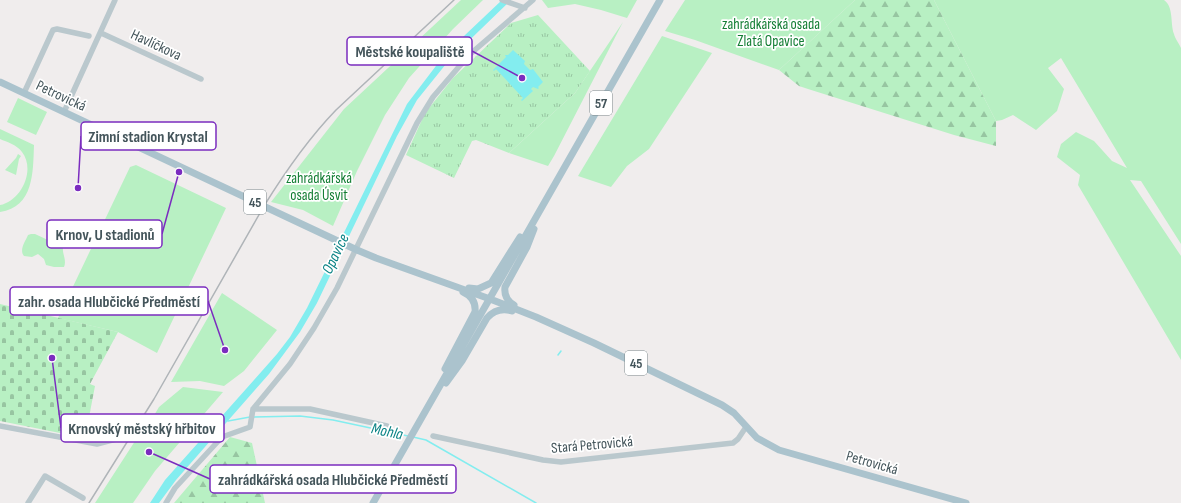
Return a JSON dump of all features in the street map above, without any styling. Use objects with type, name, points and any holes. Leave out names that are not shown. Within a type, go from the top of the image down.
[{"type":"main road","name":"57","points":[[373,503],[660,0]]},
{"type":"main road","name":"Petrovická","points":[[0,82],[355,249]]},
{"type":"main road","points":[[443,282],[473,289],[482,288],[489,285],[542,206]]},
{"type":"main road","points":[[536,317],[510,303],[505,296],[504,290],[507,280],[526,247],[542,206]]},
{"type":"main road","name":"45","points":[[355,249],[536,317],[609,350],[722,405],[734,413],[746,427]]},
{"type":"main road","points":[[430,402],[449,359],[475,310],[474,302],[469,296],[443,282]]},
{"type":"main road","points":[[430,402],[458,366],[489,315],[496,311],[505,309],[536,317]]},
{"type":"main road","name":"Petrovická","points":[[746,427],[758,438],[771,446],[787,452],[966,503]]},
{"type":"street","points":[[64,112],[116,0]]},
{"type":"street","points":[[502,0],[525,8]]},
{"type":"street","points":[[166,503],[175,488],[222,437],[250,427],[252,411],[290,364],[314,328],[414,129],[433,97],[469,54],[533,0]]},
{"type":"street","points":[[24,93],[53,30],[57,29],[88,36]]},
{"type":"street","name":"Havlíčkova","points":[[100,33],[201,80]]},
{"type":"street","points":[[252,411],[310,409],[387,426]]},
{"type":"street","points":[[0,426],[97,444],[120,438]]},
{"type":"street","name":"Stará Petrovická","points":[[433,436],[543,460],[561,462],[733,443],[738,439],[746,427]]},
{"type":"street","points":[[28,503],[45,476],[83,498]]},
{"type":"green space","name":"zahrádkářská osada Úsvit","points":[[461,0],[483,0],[453,29],[409,78],[385,115],[357,171],[333,226],[303,210],[271,202],[344,109]]},
{"type":"green space","points":[[542,0],[637,0],[627,18],[575,4],[548,8]]},
{"type":"green space","name":"zahrádkářská osada Zlatá Opavice","points":[[685,0],[855,0],[779,70],[665,31]]},
{"type":"green space","points":[[855,0],[934,0],[996,121],[996,146],[954,135],[799,86],[779,70]]},
{"type":"green space","points":[[934,0],[1164,0],[1167,3],[1171,11],[1173,30],[1181,48],[1181,244],[1141,181],[1130,180],[1181,256],[1181,360],[1078,185],[1080,175],[1057,157],[1061,144],[1076,132],[1094,141],[1112,161],[1127,168],[1061,58],[1048,68],[1064,89],[1057,111],[1036,130],[1013,115],[996,121]]},
{"type":"green space","points":[[538,15],[590,71],[575,93],[509,153],[476,140],[472,141],[454,178],[406,155],[425,113],[453,78],[511,23]]},
{"type":"green space","points":[[623,22],[548,166],[509,153],[575,93]]},
{"type":"green space","points":[[662,36],[712,53],[649,149],[627,166],[611,187],[578,176]]},
{"type":"green space","points":[[18,98],[47,112],[36,135],[7,122]]},
{"type":"green space","points":[[0,129],[34,145],[32,177],[25,196],[20,203],[11,209],[0,212],[0,205],[14,198],[20,191],[27,176],[27,167],[26,159],[22,152],[12,144],[0,139]]},
{"type":"green space","points":[[18,154],[21,156],[16,175],[5,170]]},
{"type":"green space","points":[[136,165],[226,208],[157,353],[118,332],[58,318],[130,167]]},
{"type":"green space","points":[[35,234],[63,247],[65,262],[64,267],[46,265],[44,259],[38,254],[32,257],[24,256],[22,251],[23,246],[28,235]]},
{"type":"green space","points":[[222,293],[277,330],[244,371],[224,386],[200,381],[171,382]]},
{"type":"green space","points":[[0,304],[118,332],[90,384],[95,386],[85,438],[0,421]]},
{"type":"green space","points":[[183,387],[223,392],[155,471],[133,503],[95,503],[137,438],[146,429],[159,407]]},
{"type":"green space","points":[[230,437],[252,443],[265,503],[174,503]]},
{"type":"water","name":"Opavice","points":[[502,0],[511,0],[450,59],[417,100],[397,136],[317,303],[300,332],[269,374],[176,480],[159,503],[150,503],[165,480],[277,354],[290,337],[307,308],[407,104],[445,54]]},
{"type":"water","points":[[513,50],[525,61],[524,64],[530,70],[533,69],[543,82],[538,89],[533,87],[531,89],[533,91],[522,101],[521,100],[523,98],[496,69],[494,71],[493,70],[506,57],[505,55],[508,55]]},
{"type":"waterway","points":[[558,355],[561,351]]},
{"type":"waterway","name":"Mohla","points":[[253,417],[300,416],[333,420],[408,436]]},
{"type":"waterway","name":"Mohla","points":[[228,421],[250,417]]},
{"type":"waterway","name":"Mohla","points":[[413,437],[426,440],[536,503]]},
{"type":"railway","points":[[89,503],[154,399],[264,206],[297,156],[336,110],[454,0]]},
{"type":"place","name":"Městské koupaliště","points":[[522,78]]},
{"type":"place","name":"Krnov, U stadionů","points":[[179,172]]},
{"type":"place","name":"Zimní stadion Krystal","points":[[78,188]]},
{"type":"place","name":"zahr. osada Hlubčické Předměstí","points":[[225,350]]},
{"type":"place","name":"Krnovský městský hřbitov","points":[[52,358]]},
{"type":"place","name":"zahrádkářská osada Hlubčické Předměstí","points":[[149,452]]}]
